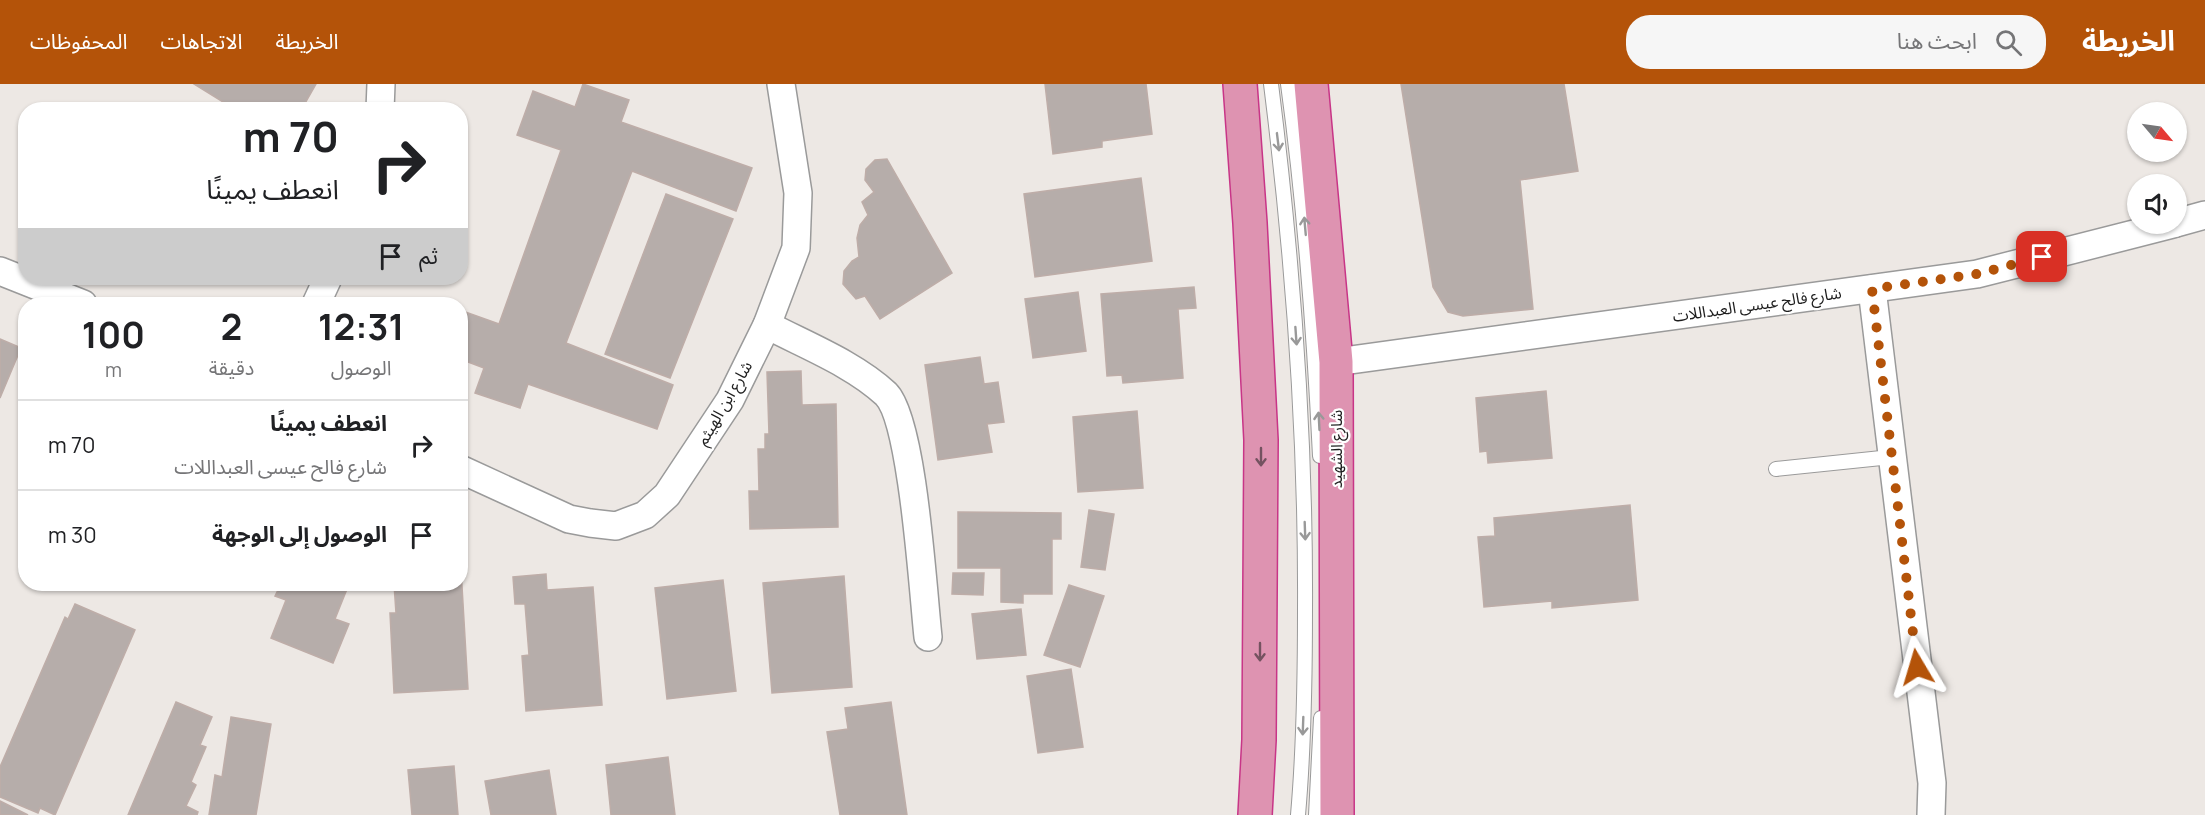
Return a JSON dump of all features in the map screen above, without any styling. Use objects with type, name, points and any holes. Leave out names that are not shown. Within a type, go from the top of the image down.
[{"type":"highway","points":[[1240,84],[1261,440],[1259,740],[1255,815]]},
{"type":"highway","name":"شارع الشهيد","points":[[1311,84],[1336,362],[1337,815]]},
{"type":"street","points":[[380,102],[381,84]]},
{"type":"street","name":"شارع ابن الهيثم","points":[[468,473],[568,519],[616,526],[645,515],[667,495],[730,400],[767,325],[796,248],[798,193],[781,84]]},
{"type":"street","name":"شارع فالح عيسى العبداللات","points":[[2187,220],[2205,215]]},
{"type":"street","name":"شارع فالح عيسى العبداللات","points":[[1336,362],[1977,274],[2132,234]]},
{"type":"street","points":[[0,271],[18,278]]},
{"type":"street","points":[[35,285],[65,297]]},
{"type":"street","points":[[1872,289],[1932,783],[1931,815]]},
{"type":"street","points":[[767,325],[860,374],[888,396],[903,431],[909,464],[928,637]]},
{"type":"lane","points":[[1270,84],[1289,244],[1303,450],[1305,665],[1302,772],[1298,815]]},
{"type":"lane","points":[[1288,84],[1299,164],[1313,312],[1321,472]]},
{"type":"lane","points":[[1776,469],[1891,457]]},
{"type":"lane","points":[[1323,554],[1323,624]]},
{"type":"lane","points":[[1316,815],[1321,706]]},
{"type":"building","points":[[194,84],[316,84],[306,102],[223,102]]},
{"type":"building","points":[[583,84],[629,100],[621,122],[752,168],[736,211],[632,171],[566,343],[673,385],[657,429],[528,384],[520,408],[475,393],[484,368],[468,362],[468,313],[499,324],[561,150],[517,135],[533,91],[575,107]]},
{"type":"building","points":[[1045,84],[1146,84],[1152,134],[1102,141],[1102,147],[1053,154]]},
{"type":"building","points":[[1401,84],[1564,84],[1578,171],[1520,180],[1533,309],[1463,316],[1448,312],[1433,287]]},
{"type":"building","points":[[887,159],[952,273],[880,319],[865,296],[856,299],[843,284],[844,271],[852,261],[859,257],[857,238],[860,225],[868,215],[862,202],[874,192],[865,180],[866,169],[875,160]]},
{"type":"building","points":[[1141,178],[1152,261],[1035,277],[1024,194]]},
{"type":"building","points":[[666,194],[733,219],[670,378],[605,354]]},
{"type":"building","points":[[1194,287],[1196,308],[1178,309],[1183,378],[1123,383],[1122,375],[1107,376],[1101,294]]},
{"type":"building","points":[[1078,292],[1086,351],[1033,358],[1025,299]]},
{"type":"building","points":[[0,339],[18,347],[18,355],[0,398]]},
{"type":"building","points":[[980,357],[984,384],[998,382],[1004,422],[987,424],[992,452],[938,460],[925,365]]},
{"type":"building","points":[[801,371],[802,405],[836,404],[838,527],[750,529],[749,491],[759,491],[758,449],[765,449],[765,434],[769,434],[767,372]]},
{"type":"building","points":[[1546,391],[1552,458],[1488,463],[1487,451],[1480,452],[1476,398]]},
{"type":"building","points":[[1137,411],[1143,488],[1078,492],[1073,417]]},
{"type":"building","points":[[1630,505],[1638,600],[1552,608],[1552,601],[1484,607],[1478,537],[1495,536],[1494,518]]},
{"type":"building","points":[[1089,510],[1114,514],[1105,570],[1081,567]]},
{"type":"building","points":[[958,512],[1061,513],[1061,539],[1052,539],[1052,594],[1023,594],[1023,603],[1001,602],[1001,568],[958,568]]},
{"type":"building","points":[[953,573],[984,573],[983,595],[952,594]]},
{"type":"building","points":[[546,574],[547,590],[593,587],[602,705],[526,711],[522,656],[529,655],[525,604],[515,604],[513,577]]},
{"type":"building","points":[[844,576],[852,687],[772,693],[763,583]]},
{"type":"building","points":[[723,580],[736,691],[667,699],[655,588]]},
{"type":"building","points":[[1069,585],[1104,596],[1080,667],[1044,655]]},
{"type":"building","points":[[278,591],[346,591],[335,619],[349,624],[333,663],[271,638],[286,600],[275,596]]},
{"type":"building","points":[[394,591],[462,591],[468,689],[394,693],[390,613],[396,613]]},
{"type":"building","points":[[75,604],[135,630],[55,815],[40,808],[38,813],[0,797],[0,767],[65,617],[68,619]]},
{"type":"building","points":[[1021,609],[1026,655],[977,659],[972,614]]},
{"type":"building","points":[[1071,669],[1083,747],[1038,753],[1027,676]]},
{"type":"building","points":[[176,702],[212,717],[200,745],[206,747],[191,782],[196,785],[186,806],[198,812],[197,815],[128,815]]},
{"type":"building","points":[[891,702],[907,815],[840,815],[827,732],[848,729],[845,708]]},
{"type":"building","points":[[231,717],[271,724],[256,815],[209,815],[215,775],[222,777]]},
{"type":"building","points":[[668,757],[675,815],[611,815],[606,765]]},
{"type":"building","points":[[454,766],[458,815],[412,815],[408,770]]},
{"type":"building","points":[[549,770],[556,815],[491,815],[485,781]]},
{"type":"building","points":[[0,801],[28,815],[0,815]]},
{"type":"route","points":[[1917,667],[1872,289],[1977,274],[2042,257]]}]
